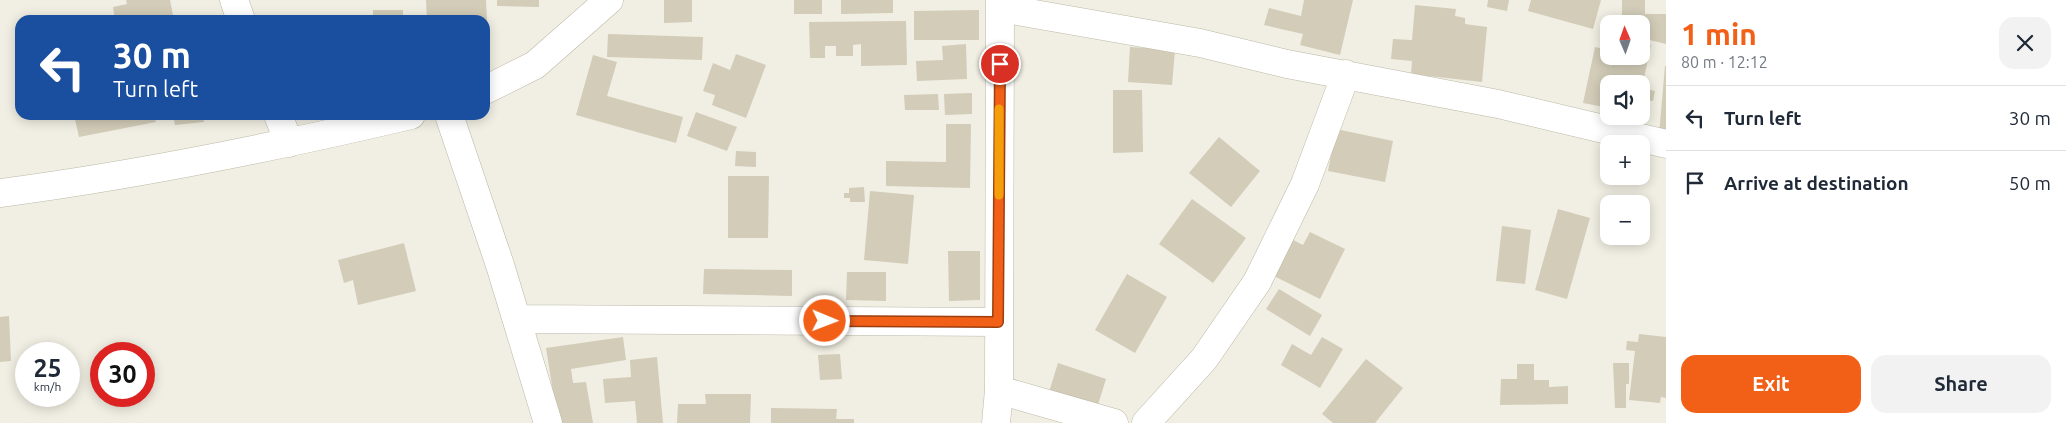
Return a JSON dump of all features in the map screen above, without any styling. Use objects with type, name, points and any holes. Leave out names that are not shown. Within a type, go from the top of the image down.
[{"type":"street","points":[[234,0],[239,15]]},
{"type":"street","points":[[490,88],[535,65],[609,0]]},
{"type":"street","points":[[996,423],[999,390],[1000,4],[1200,44],[1286,64],[1498,104],[1666,144]]},
{"type":"street","points":[[1146,423],[1204,359],[1257,282],[1305,184],[1346,74]]},
{"type":"street","points":[[280,120],[289,143]]},
{"type":"street","points":[[0,193],[60,186],[289,143],[389,120]]},
{"type":"street","points":[[450,120],[500,265],[548,423]]},
{"type":"street","points":[[517,319],[998,322]]},
{"type":"street","points":[[999,390],[1114,423]]},
{"type":"building","points":[[126,0],[170,0],[173,15],[114,15],[113,7],[127,4]]},
{"type":"building","points":[[426,0],[486,0],[487,15],[427,15]]},
{"type":"building","points":[[497,0],[539,0],[539,7],[497,6]]},
{"type":"building","points":[[664,0],[692,0],[692,22],[664,23]]},
{"type":"building","points":[[794,0],[822,0],[822,14],[794,14]]},
{"type":"building","points":[[841,0],[893,0],[893,13],[841,14]]},
{"type":"building","points":[[1304,0],[1353,0],[1340,55],[1300,45],[1303,34],[1264,25],[1269,8],[1301,16]]},
{"type":"building","points":[[1488,0],[1509,0],[1507,11],[1487,7]]},
{"type":"building","points":[[1531,0],[1601,0],[1593,29],[1528,11]]},
{"type":"building","points":[[1622,0],[1645,0],[1645,14],[1666,14],[1666,44],[1650,40],[1650,15],[1622,15]]},
{"type":"building","points":[[1415,5],[1456,9],[1455,16],[1465,18],[1465,24],[1487,27],[1482,82],[1411,74],[1412,61],[1391,59],[1393,39],[1412,40]]},
{"type":"building","points":[[373,10],[403,10],[403,15],[373,15]]},
{"type":"building","points":[[979,10],[979,40],[914,40],[914,11]]},
{"type":"building","points":[[906,21],[907,65],[861,66],[861,44],[853,45],[853,56],[836,56],[836,46],[825,46],[825,58],[810,58],[809,22]]},
{"type":"building","points":[[608,34],[703,37],[702,60],[607,57]]},
{"type":"building","points":[[966,44],[967,79],[917,81],[916,61],[943,60],[942,46]]},
{"type":"building","points":[[1130,47],[1175,50],[1172,85],[1128,82]]},
{"type":"building","points":[[1595,47],[1600,48],[1600,65],[1647,65],[1645,75],[1600,75],[1600,106],[1583,103]]},
{"type":"building","points":[[736,54],[766,65],[746,118],[712,105],[715,95],[703,91],[713,63],[730,70]]},
{"type":"building","points":[[593,55],[617,62],[607,96],[683,117],[676,143],[576,115]]},
{"type":"building","points":[[1665,66],[1666,134],[1659,134]]},
{"type":"building","points":[[1113,90],[1142,90],[1143,152],[1113,153]]},
{"type":"building","points":[[1650,90],[1655,91],[1653,101],[1650,100]]},
{"type":"building","points":[[972,93],[972,114],[945,115],[944,94]]},
{"type":"building","points":[[938,94],[939,110],[905,110],[904,95]]},
{"type":"building","points":[[696,112],[737,127],[727,151],[687,136]]},
{"type":"building","points":[[75,120],[155,120],[156,122],[79,137]]},
{"type":"building","points":[[174,120],[204,120],[204,122],[175,125]]},
{"type":"building","points":[[946,124],[971,124],[970,188],[886,186],[886,161],[946,162]]},
{"type":"building","points":[[1336,129],[1393,141],[1385,182],[1328,171]]},
{"type":"building","points":[[1219,137],[1260,171],[1231,207],[1189,173]]},
{"type":"building","points":[[736,151],[756,152],[756,167],[735,166]]},
{"type":"building","points":[[728,176],[769,176],[768,238],[728,238]]},
{"type":"building","points":[[864,187],[865,202],[850,202],[850,198],[844,198],[844,193],[849,193],[849,188]]},
{"type":"building","points":[[870,191],[914,195],[908,264],[864,260]]},
{"type":"building","points":[[1192,199],[1246,238],[1213,283],[1159,244]]},
{"type":"building","points":[[1558,209],[1590,218],[1567,299],[1535,290]]},
{"type":"building","points":[[1502,226],[1531,230],[1525,284],[1496,281]]},
{"type":"building","points":[[1310,232],[1345,249],[1320,299],[1274,276],[1293,240],[1303,245]]},
{"type":"building","points":[[404,243],[416,291],[358,305],[353,280],[344,283],[338,260]]},
{"type":"building","points":[[948,251],[980,251],[980,300],[949,301]]},
{"type":"building","points":[[704,269],[792,270],[792,296],[703,294]]},
{"type":"building","points":[[847,272],[886,272],[886,301],[846,300]]},
{"type":"building","points":[[1127,274],[1167,297],[1135,353],[1095,330]]},
{"type":"building","points":[[1279,289],[1322,315],[1310,336],[1266,309]]},
{"type":"building","points":[[9,316],[11,361],[0,362],[0,317]]},
{"type":"building","points":[[1639,334],[1666,337],[1666,398],[1661,397],[1660,403],[1629,400],[1635,351],[1626,350],[1627,341],[1638,342]]},
{"type":"building","points":[[623,337],[626,360],[571,369],[573,383],[586,382],[593,423],[558,423],[546,348]]},
{"type":"building","points":[[1322,337],[1343,349],[1320,388],[1281,365],[1292,344],[1311,355]]},
{"type":"building","points":[[840,354],[842,379],[820,380],[818,355]]},
{"type":"building","points":[[657,357],[663,423],[637,423],[635,401],[605,403],[603,379],[631,377],[630,360]]},
{"type":"building","points":[[1366,359],[1403,388],[1375,423],[1333,423],[1322,414]]},
{"type":"building","points":[[1058,363],[1106,379],[1097,408],[1049,392]]},
{"type":"building","points":[[1613,363],[1629,363],[1629,384],[1626,384],[1626,408],[1615,408]]},
{"type":"building","points":[[1517,364],[1534,364],[1534,380],[1549,380],[1549,387],[1568,386],[1568,404],[1500,405],[1501,379],[1517,379]]},
{"type":"building","points":[[705,394],[751,394],[750,423],[677,423],[678,404],[706,404]]},
{"type":"building","points":[[771,408],[837,409],[836,419],[854,419],[854,423],[771,423]]},
{"type":"slow traffic","points":[[999,109],[999,195]]},
{"type":"route","points":[[825,321],[998,322],[1000,64]]}]
